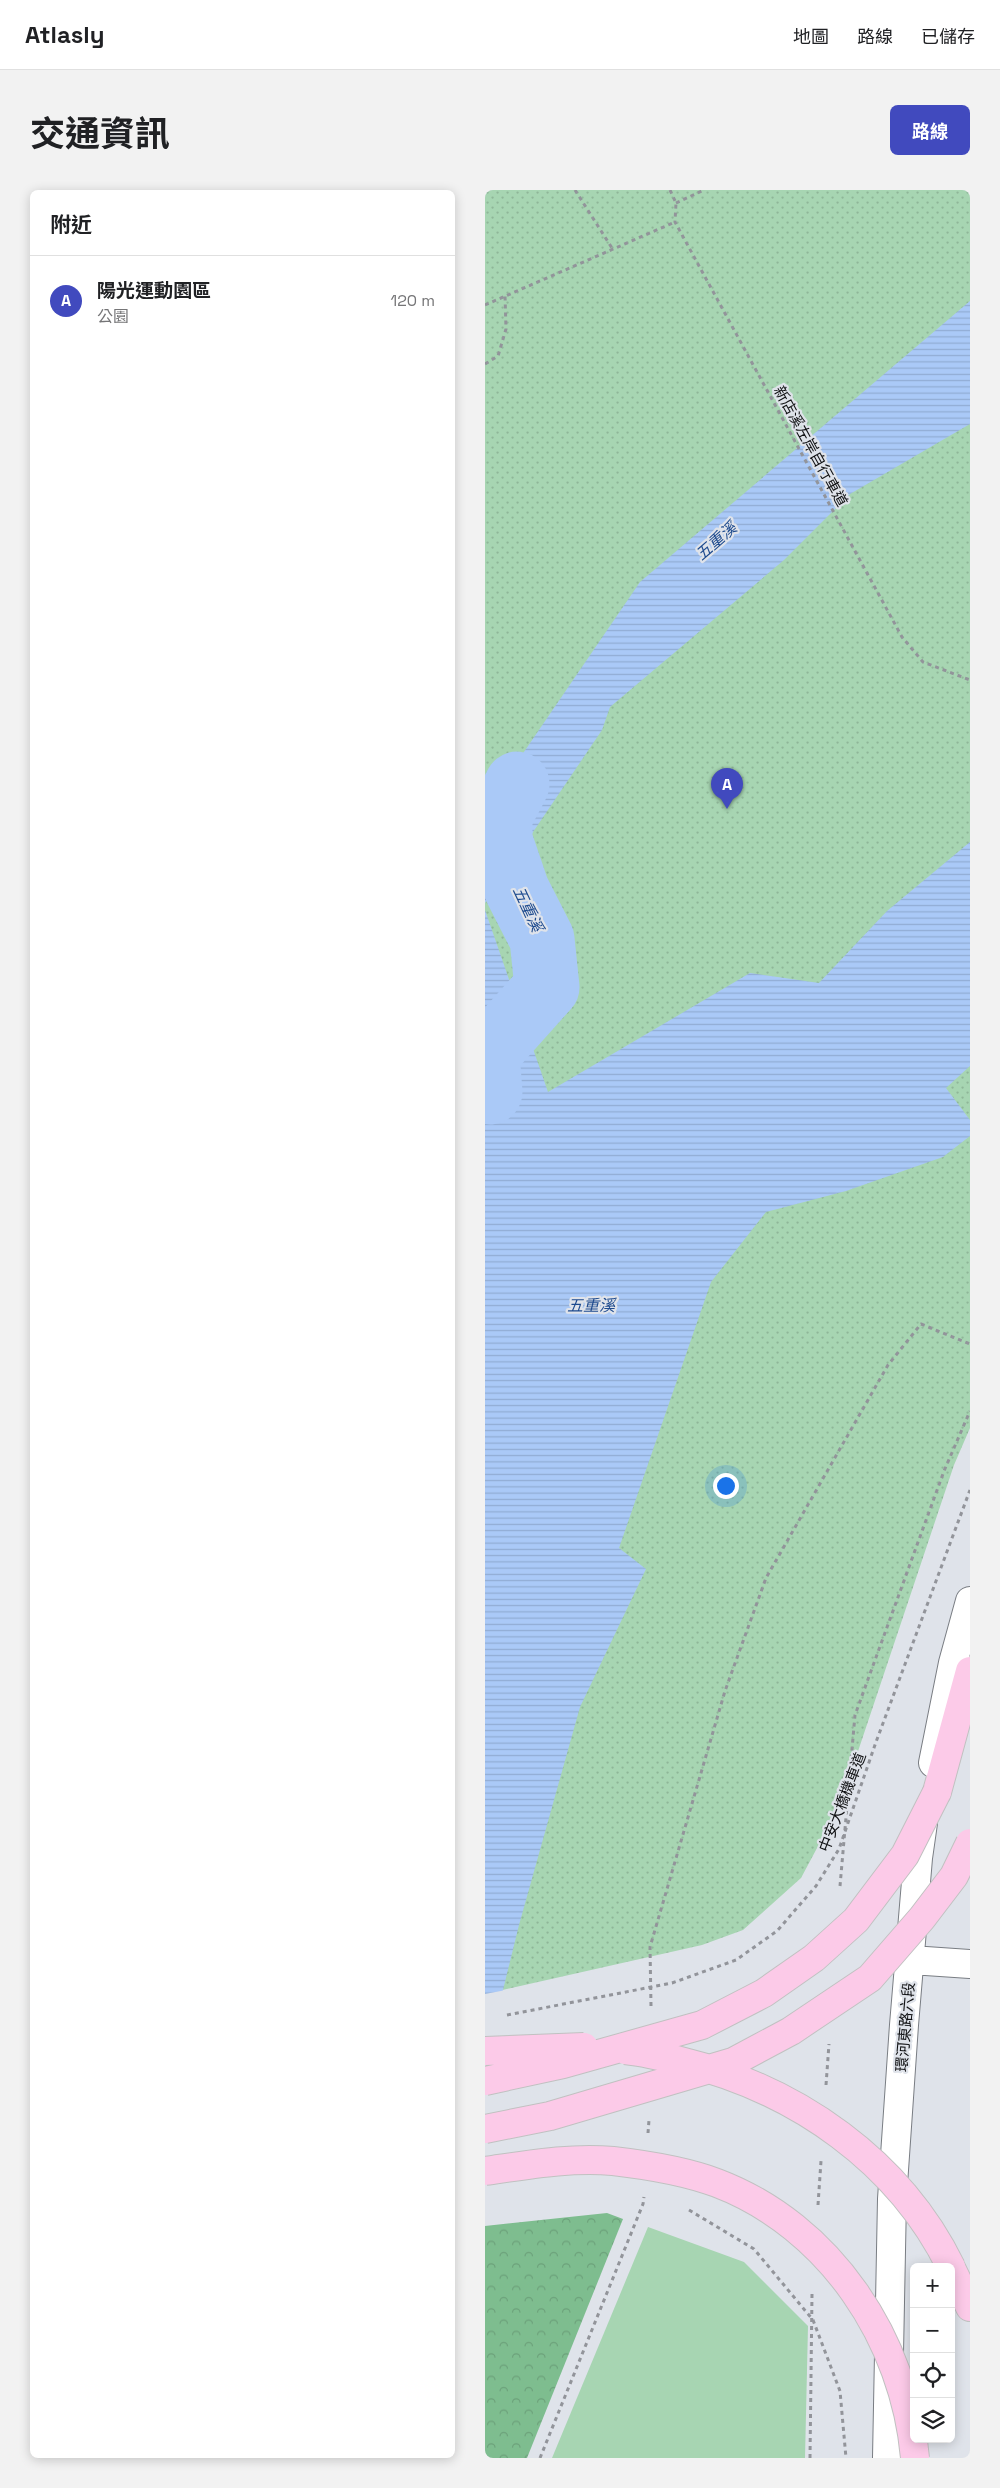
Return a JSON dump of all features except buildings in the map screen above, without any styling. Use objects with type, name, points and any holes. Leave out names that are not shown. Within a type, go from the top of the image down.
[{"type":"highway","points":[[937,1792],[970,1671]]},
{"type":"highway","points":[[485,2081],[563,2064],[702,2025],[764,1993],[814,1958],[856,1920],[905,1855],[970,1726]]},
{"type":"highway","points":[[485,2129],[550,2116],[733,2062],[791,2031],[870,1978],[922,1918],[949,1883],[970,1843]]},
{"type":"highway","points":[[485,2051],[586,2047],[640,2051],[720,2071],[787,2099],[847,2139],[883,2171],[915,2207],[949,2263]]},
{"type":"highway","points":[[485,2170],[548,2162],[612,2161],[669,2170],[717,2184],[772,2211],[827,2256],[865,2306],[896,2367],[912,2428],[915,2458]]},
{"type":"highway","points":[[955,2275],[970,2307]]},
{"type":"main road","name":"環河東路六段","points":[[887,2458],[892,2199],[918,1858],[930,1782],[953,1663],[970,1602]]},
{"type":"main road","points":[[911,1960],[970,1964]]},
{"type":"path","points":[[575,190],[612,248]]},
{"type":"path","points":[[485,305],[675,222],[676,203],[670,190]]},
{"type":"path","points":[[676,203],[704,190]]},
{"type":"path","name":"新店溪左岸自行車道","points":[[675,222],[902,637],[923,662],[970,680]]},
{"type":"path","points":[[485,364],[498,356],[506,329],[505,295]]},
{"type":"path","points":[[651,2014],[650,1947],[725,1690],[766,1578],[888,1364],[921,1324],[970,1344]]},
{"type":"path","name":"中安大橋機車道","points":[[504,2016],[672,1983],[736,1960],[777,1931],[816,1886],[839,1850],[879,1732],[970,1490]]},
{"type":"path","points":[[647,2138],[649,2119]]},
{"type":"path","points":[[540,2458],[643,2204],[643,2194],[652,2196]]},
{"type":"path","points":[[687,2209],[754,2249],[813,2320],[841,2391],[846,2458]]},
{"type":"green space","points":[[485,190],[970,190],[970,1428],[954,1465],[840,1805],[801,1878],[743,1930],[702,1945],[485,1994]]},
{"type":"green space","points":[[607,2213],[623,2219],[527,2458],[485,2458],[485,2226]]},
{"type":"green space","points":[[648,2227],[744,2262],[808,2326],[805,2458],[552,2458]]},
{"type":"water","name":"五重溪","points":[[970,301],[970,424],[850,494],[784,560],[610,707],[602,730],[485,903],[485,809],[640,582]]},
{"type":"water","points":[[970,842],[970,1066],[946,1088],[970,1120],[970,1136],[943,1157],[846,1191],[766,1212],[711,1282],[619,1548],[646,1569],[580,1707],[519,1925],[485,2063],[485,910],[548,1092],[750,973],[819,983],[887,911]]},
{"type":"pier","points":[[506,1990],[487,2063],[485,2065],[485,1994]]},
{"type":"waterway","name":"五重溪","points":[[490,1092],[487,1054],[547,987],[542,939],[517,890],[500,840],[500,816],[517,784]]},
{"type":"place","name":"陽光運動園區","points":[[727,809]]}]
